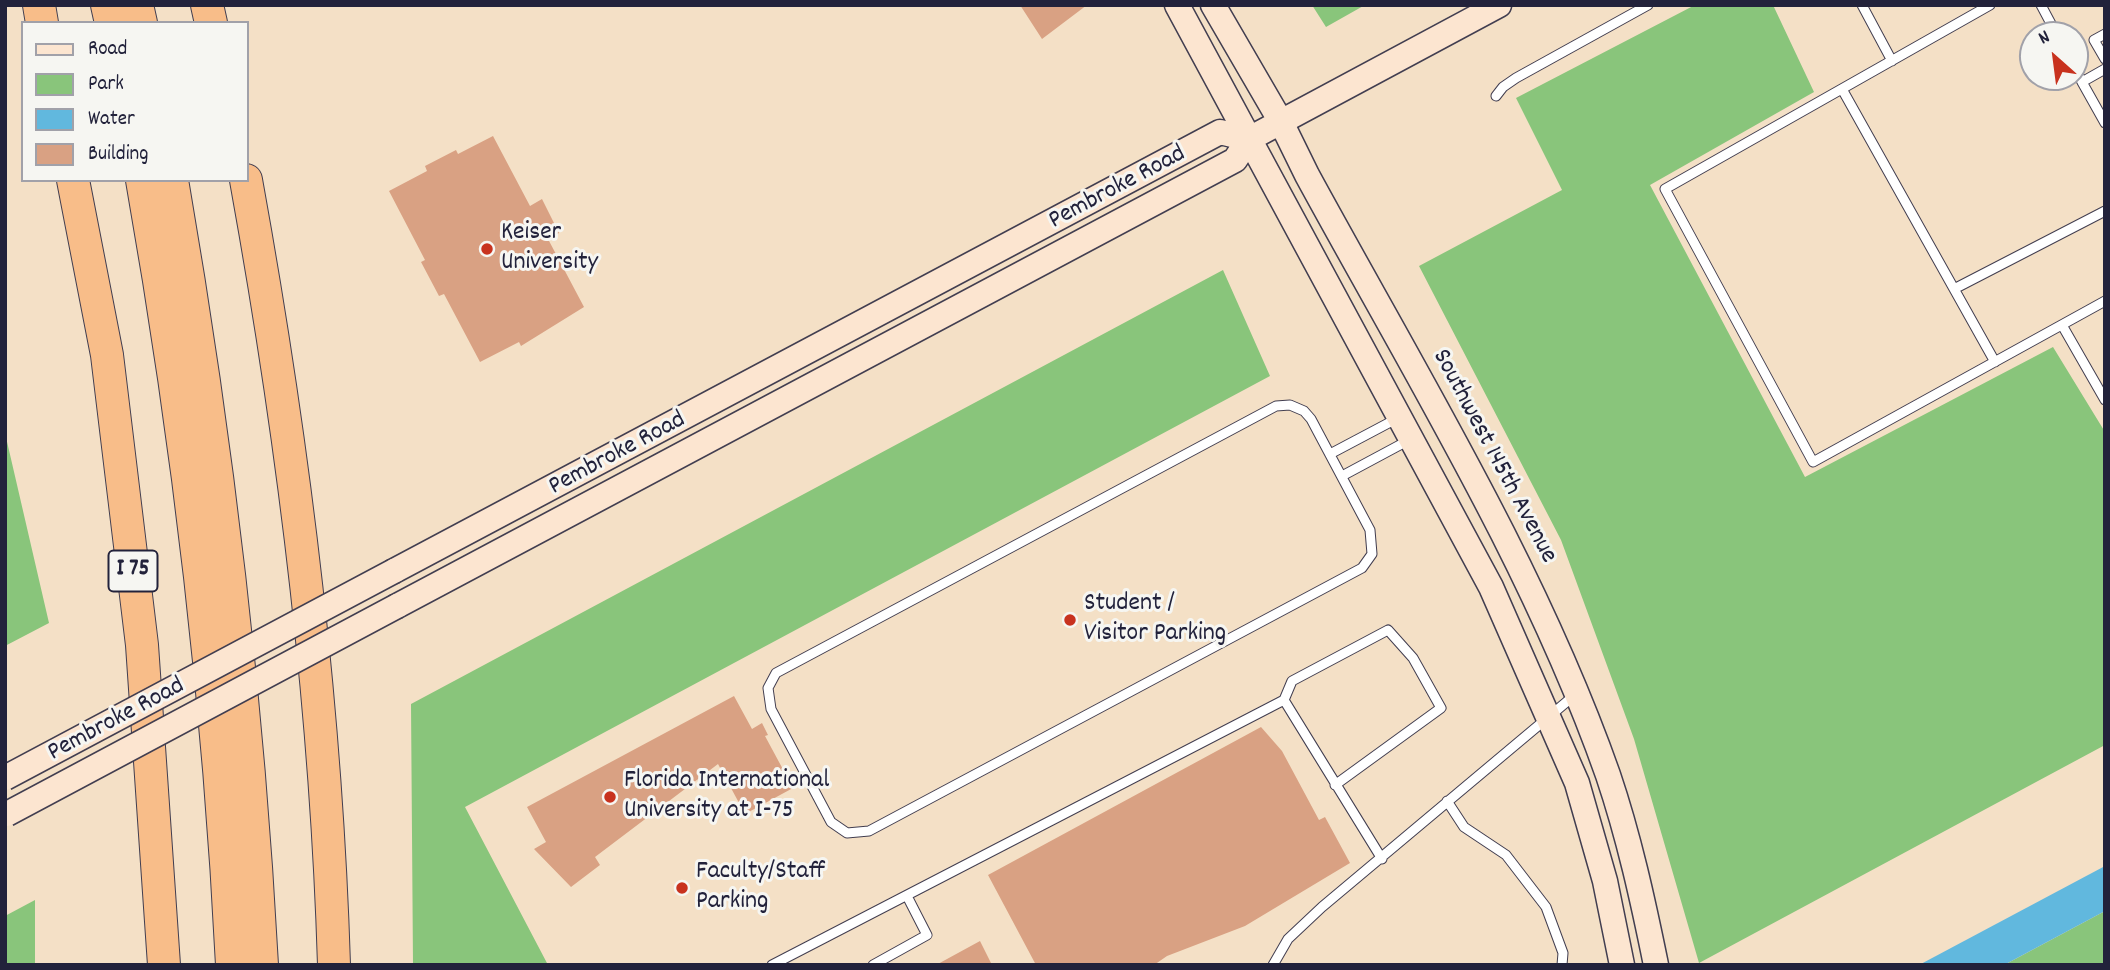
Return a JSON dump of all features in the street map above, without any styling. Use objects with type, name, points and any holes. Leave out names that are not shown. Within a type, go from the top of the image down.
[{"type":"highway","name":"I 75","points":[[74,182],[107,355],[140,631],[164,965]]},
{"type":"highway","points":[[142,182],[165,314],[204,597],[232,965]]},
{"type":"highway","points":[[172,182],[214,442],[232,590],[247,744],[262,965]]},
{"type":"highway","points":[[246,182],[268,302],[305,566],[332,904],[334,965]]},
{"type":"main road","points":[[1177,5],[1491,587],[1577,783],[1602,869],[1622,965]]},
{"type":"main road","name":"Southwest 145th Avenue","points":[[1213,5],[1281,122],[1302,166],[1515,557],[1576,694],[1608,776],[1639,880],[1656,965]]},
{"type":"main road","name":"Pembroke Road","points":[[6,814],[1235,160],[1249,139],[1499,5]]},
{"type":"main road","name":"Pembroke Road","points":[[5,778],[1220,132],[1249,139]]},
{"type":"lane","points":[[1496,96],[1516,78],[1648,5]]},
{"type":"lane","points":[[1862,5],[1892,61]]},
{"type":"lane","points":[[1990,5],[1665,189],[1813,462],[2105,301]]},
{"type":"lane","points":[[2105,34],[2094,40],[2105,59]]},
{"type":"lane","points":[[2089,78],[2105,69]]},
{"type":"lane","points":[[1842,89],[1995,362]]},
{"type":"lane","points":[[2087,91],[2105,124]]},
{"type":"lane","points":[[1954,289],[2105,211]]},
{"type":"lane","points":[[2062,325],[2105,400]]},
{"type":"lane","points":[[1290,405],[1304,411],[1342,476],[1373,537],[1372,554],[1362,568],[869,831],[846,833],[831,822],[768,701],[770,683],[781,670],[1276,406],[1290,405]]},
{"type":"lane","points":[[1329,454],[1400,417]]},
{"type":"lane","points":[[1342,476],[1412,439]]},
{"type":"lane","points":[[772,965],[1284,700],[1292,681],[1388,630],[1413,658],[1441,708],[1335,785]]},
{"type":"lane","points":[[1273,965],[1288,939],[1576,694]]},
{"type":"lane","points":[[1284,700],[1382,859]]},
{"type":"lane","points":[[1447,801],[1464,827],[1506,855],[1546,907],[1563,953],[1562,965]]},
{"type":"lane","points":[[873,965],[927,935],[907,896]]},
{"type":"green space","points":[[1312,5],[1365,5],[1326,27]]},
{"type":"green space","points":[[1695,5],[1773,5],[1814,92],[1650,185],[1805,477],[2053,347],[2105,432],[2105,745],[1699,963],[1634,739],[1561,540],[1419,266],[1562,190],[1516,98]]},
{"type":"green space","points":[[1223,270],[1270,376],[465,807],[548,965],[413,965],[411,704]]},
{"type":"green space","points":[[5,433],[49,623],[5,646]]},
{"type":"green space","points":[[35,900],[35,965],[5,965],[5,916]]},
{"type":"green space","points":[[2105,911],[2105,965],[2004,965]]},
{"type":"water","points":[[2105,866],[2105,911],[2004,965],[1919,965]]},
{"type":"building","points":[[1020,5],[1087,5],[1042,39]]},
{"type":"building","name":"Keiser University","points":[[493,136],[530,206],[542,199],[559,233],[548,239],[584,307],[521,346],[519,342],[480,362],[444,294],[439,296],[421,262],[425,260],[389,191],[427,171],[425,166],[456,150],[458,154]]},
{"type":"building","name":"Florida International University at I-75","points":[[734,696],[752,729],[762,723],[768,735],[765,736],[793,788],[745,814],[718,764],[595,857],[600,865],[571,887],[534,849],[546,842],[527,807]]},
{"type":"building","points":[[1261,727],[1282,751],[1319,820],[1325,817],[1350,863],[1245,926],[1167,956],[1154,965],[1036,965],[988,875]]},
{"type":"building","points":[[980,941],[992,965],[936,965]]},
{"type":"place","name":"Keiser University","points":[[487,249]]},
{"type":"place","name":"Student / Visitor Parking","points":[[1070,620]]},
{"type":"place","name":"Florida International University at I-75","points":[[610,797]]},
{"type":"place","name":"Faculty/Staff Parking","points":[[682,888]]}]
